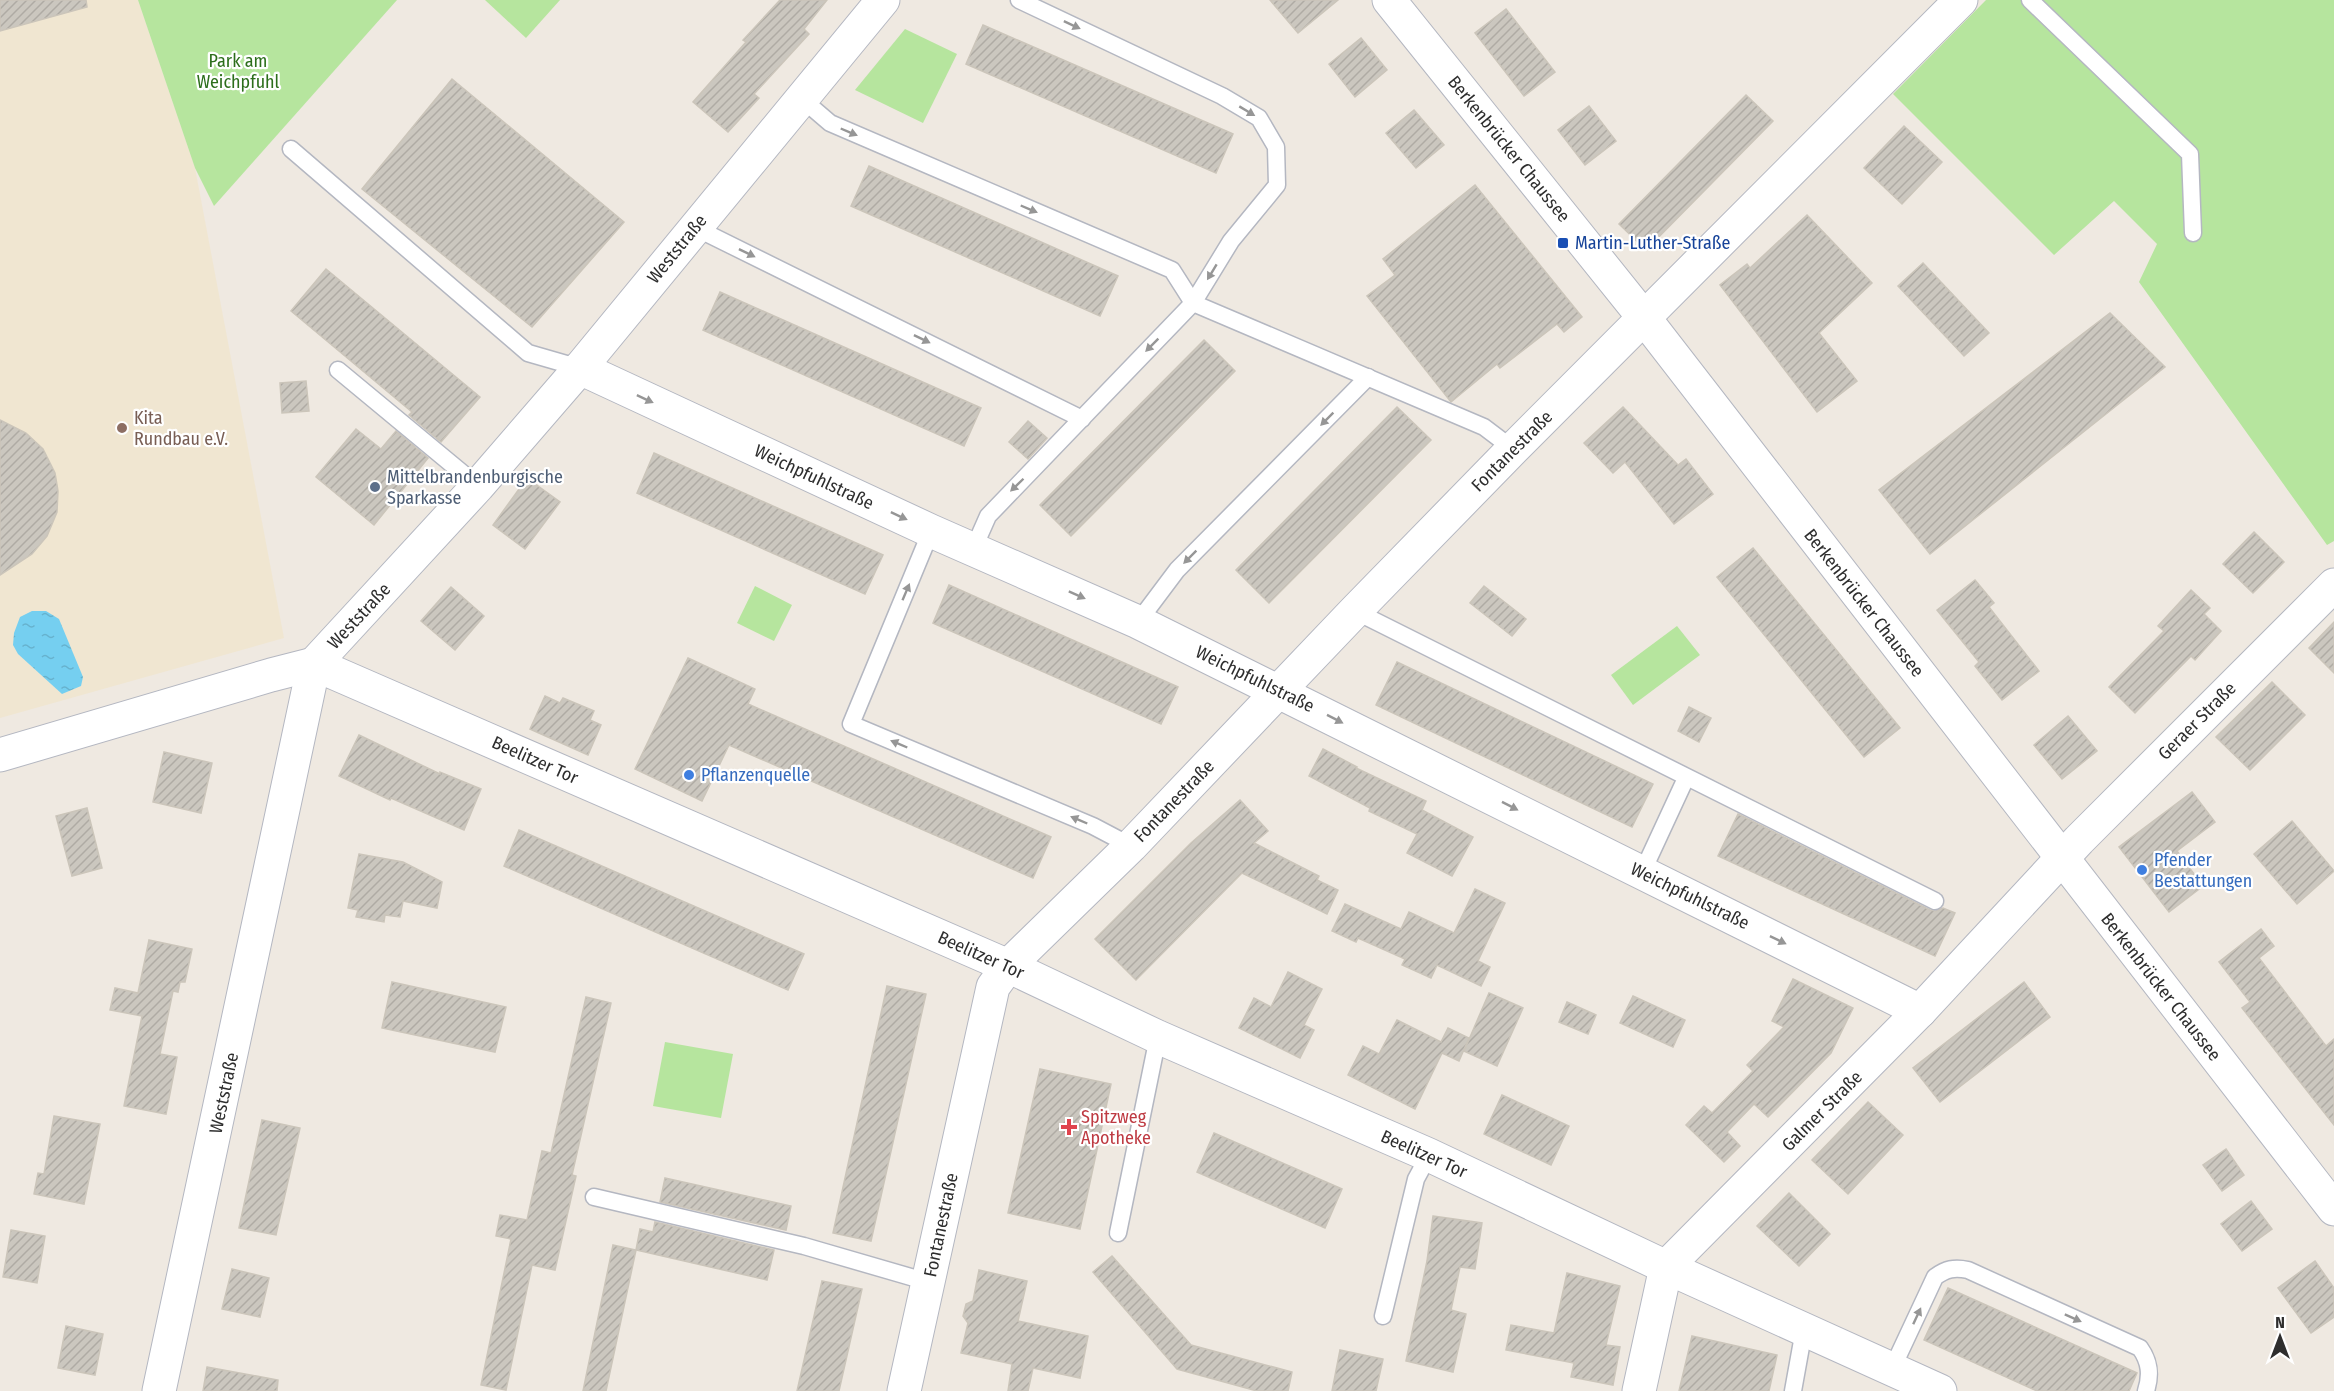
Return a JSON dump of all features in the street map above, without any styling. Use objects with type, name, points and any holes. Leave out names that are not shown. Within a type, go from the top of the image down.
[{"type":"street","name":"Weststraße","points":[[159,1391],[314,664],[478,486],[580,368],[883,0]]},
{"type":"street","name":"Berkenbrücker Chaussee","points":[[1389,0],[1645,319],[2334,1209]]},
{"type":"street","points":[[1645,319],[1961,0]]},
{"type":"street","name":"Fontanestraße","points":[[904,1391],[993,987],[1008,966],[1131,846],[1355,611],[1645,319]]},
{"type":"street","name":"Weichpfuhlstraße","points":[[580,368],[973,550],[1138,622],[1920,1011]]},
{"type":"street","name":"Geraer Straße","points":[[2062,860],[2079,840],[2334,585]]},
{"type":"street","points":[[0,755],[314,664]]},
{"type":"street","name":"Beelitzer Tor","points":[[314,664],[1008,966],[1158,1037],[1429,1155],[1666,1267],[1940,1391]]},
{"type":"street","name":"Galmer Straße","points":[[1666,1267],[1920,1011],[2062,860]]},
{"type":"street","points":[[1639,1391],[1666,1267]]},
{"type":"lane","points":[[973,550],[988,516],[1193,303],[1231,241],[1277,185],[1276,147],[1259,118],[1222,96],[1019,0]]},
{"type":"lane","points":[[2030,0],[2190,154],[2193,233]]},
{"type":"lane","points":[[802,99],[830,123],[1172,270],[1193,303],[1484,427],[1514,449]]},
{"type":"lane","points":[[291,149],[528,353],[580,368]]},
{"type":"lane","points":[[694,227],[1082,418]]},
{"type":"lane","points":[[339,370],[478,486]]},
{"type":"lane","points":[[1138,622],[1177,570],[1368,377]]},
{"type":"lane","points":[[932,531],[851,724],[1093,826],[1131,846]]},
{"type":"lane","points":[[1355,611],[1935,901]]},
{"type":"lane","points":[[1642,873],[1686,778]]},
{"type":"lane","points":[[1118,1233],[1158,1037]]},
{"type":"lane","points":[[1383,1316],[1416,1179],[1429,1155]]},
{"type":"lane","points":[[594,1197],[804,1246],[928,1282]]},
{"type":"lane","points":[[1892,1370],[1935,1277],[1950,1268],[1958,1268],[1968,1270],[2140,1348],[2146,1356],[2149,1368],[2150,1380],[2146,1391]]},
{"type":"lane","points":[[1793,1391],[1804,1330]]},
{"type":"shaded area","name":"Kita Rundbau e.V.","points":[[0,0],[138,0],[195,168],[284,638],[0,718]]},
{"type":"green space","name":"Park am Weichpfuhl","points":[[138,0],[397,0],[214,206],[195,168]]},
{"type":"green space","points":[[485,0],[560,0],[526,38]]},
{"type":"green space","points":[[1986,0],[2334,0],[2334,541],[2327,545],[2139,282],[2157,244],[2114,201],[2054,255],[1893,94]]},
{"type":"green space","points":[[905,29],[957,54],[923,123],[855,90]]},
{"type":"green space","points":[[755,586],[792,605],[774,641],[737,623]]},
{"type":"green space","points":[[1677,626],[1700,655],[1633,705],[1611,675]]},
{"type":"green space","points":[[665,1042],[733,1054],[721,1118],[653,1106]]},
{"type":"water","points":[[32,611],[46,611],[59,619],[83,677],[81,686],[62,694],[18,654],[13,645],[14,633],[20,617]]},
{"type":"building","points":[[0,0],[86,0],[87,7],[0,31]]},
{"type":"building","points":[[780,0],[827,0],[804,29],[809,34],[754,94],[759,98],[728,132],[693,102],[746,42],[743,40]]},
{"type":"building","points":[[1270,0],[1338,0],[1298,33]]},
{"type":"building","points":[[1506,9],[1555,72],[1524,96],[1475,33]]},
{"type":"building","points":[[983,25],[1233,134],[1216,173],[966,64]]},
{"type":"building","points":[[1361,38],[1387,70],[1355,97],[1329,64]]},
{"type":"building","points":[[452,79],[624,222],[532,327],[362,189]]},
{"type":"building","points":[[1746,95],[1773,121],[1646,250],[1619,224]]},
{"type":"building","points":[[1589,106],[1616,141],[1585,165],[1558,130]]},
{"type":"building","points":[[1414,110],[1444,145],[1416,168],[1386,133]]},
{"type":"building","points":[[1904,126],[1942,162],[1902,204],[1864,168]]},
{"type":"building","points":[[869,166],[1118,276],[1100,316],[851,206]]},
{"type":"building","points":[[1475,185],[1582,317],[1564,332],[1557,324],[1500,368],[1497,364],[1451,402],[1367,296],[1395,275],[1383,259]]},
{"type":"building","points":[[1807,215],[1872,283],[1819,333],[1857,381],[1817,412],[1720,285],[1747,264],[1750,268]]},
{"type":"building","points":[[1923,263],[1989,333],[1964,356],[1898,286]]},
{"type":"building","points":[[326,269],[480,397],[441,442],[409,415],[412,412],[291,311]]},
{"type":"building","points":[[720,292],[981,408],[964,446],[703,330]]},
{"type":"building","points":[[2110,313],[2165,367],[1930,554],[1879,490]]},
{"type":"building","points":[[1204,340],[1235,371],[1071,536],[1040,505]]},
{"type":"building","points":[[306,381],[309,411],[282,413],[280,383]]},
{"type":"building","points":[[1397,407],[1431,440],[1269,603],[1236,570]]},
{"type":"building","points":[[1623,407],[1678,465],[1686,459],[1713,494],[1674,524],[1625,462],[1613,473],[1584,443]]},
{"type":"building","points":[[0,420],[26,433],[43,449],[55,473],[58,491],[57,512],[47,536],[32,554],[0,575]]},
{"type":"building","points":[[1028,421],[1047,438],[1028,459],[1009,442]]},
{"type":"building","points":[[356,429],[381,449],[396,431],[428,458],[374,525],[316,477]]},
{"type":"building","points":[[654,453],[883,555],[865,594],[637,493]]},
{"type":"building","points":[[527,478],[560,502],[525,549],[493,525]]},
{"type":"building","points":[[2254,532],[2284,562],[2253,593],[2223,564]]},
{"type":"building","points":[[1753,548],[1900,728],[1864,757],[1717,577]]},
{"type":"building","points":[[1975,580],[1994,603],[1989,607],[2039,671],[2002,700],[1975,666],[1979,662],[1937,610]]},
{"type":"building","points":[[949,585],[1178,687],[1161,724],[933,623]]},
{"type":"building","points":[[1484,586],[1526,619],[1512,636],[1470,603]]},
{"type":"building","points":[[451,587],[484,616],[455,650],[421,621]]},
{"type":"building","points":[[2191,590],[2210,608],[2204,614],[2221,631],[2195,660],[2191,656],[2135,713],[2109,687],[2164,631],[2158,626]]},
{"type":"building","points":[[2334,622],[2334,673],[2309,648]]},
{"type":"building","points":[[688,658],[755,689],[748,704],[1051,837],[1033,878],[729,745],[702,801],[635,769]]},
{"type":"building","points":[[1397,662],[1653,784],[1632,827],[1376,705]]},
{"type":"building","points":[[2272,682],[2305,715],[2250,770],[2216,737]]},
{"type":"building","points":[[545,696],[560,703],[563,698],[594,711],[590,720],[601,725],[588,755],[530,729]]},
{"type":"building","points":[[1689,707],[1711,718],[1699,742],[1678,731]]},
{"type":"building","points":[[2068,716],[2097,751],[2062,779],[2034,745]]},
{"type":"building","points":[[359,735],[440,774],[440,772],[481,789],[464,830],[391,798],[390,800],[339,776]]},
{"type":"building","points":[[1323,749],[1356,768],[1426,801],[1422,810],[1473,837],[1452,876],[1407,853],[1417,834],[1369,811],[1370,808],[1309,776]]},
{"type":"building","points":[[164,752],[212,763],[201,813],[153,802]]},
{"type":"building","points":[[2192,792],[2215,822],[2177,851],[2203,886],[2169,912],[2119,847]]},
{"type":"building","points":[[1240,800],[1268,831],[1254,843],[1319,876],[1317,880],[1338,890],[1327,914],[1242,873],[1136,980],[1095,939],[1191,843]]},
{"type":"building","points":[[87,808],[102,868],[72,876],[56,816]]},
{"type":"building","points":[[1738,814],[1930,910],[1936,911],[1943,908],[1955,913],[1935,956],[1718,856]]},
{"type":"building","points":[[2292,821],[2334,871],[2297,904],[2254,854]]},
{"type":"building","points":[[519,830],[804,954],[788,990],[504,866]]},
{"type":"building","points":[[359,854],[403,862],[442,882],[437,908],[403,901],[400,917],[385,915],[384,922],[356,917],[358,910],[348,908]]},
{"type":"building","points":[[1475,889],[1505,903],[1478,961],[1490,967],[1481,986],[1437,965],[1431,978],[1402,965],[1405,959],[1358,938],[1356,942],[1332,931],[1345,904],[1401,929],[1409,912],[1454,933]]},
{"type":"building","points":[[2261,929],[2274,946],[2259,958],[2326,1046],[2334,1039],[2334,1125],[2242,1008],[2250,1002],[2219,962]]},
{"type":"building","points":[[149,940],[192,949],[185,982],[180,982],[178,992],[173,991],[160,1054],[177,1057],[166,1114],[124,1106],[142,1016],[110,1010],[115,988],[138,993]]},
{"type":"building","points":[[1288,972],[1322,989],[1304,1025],[1314,1030],[1300,1058],[1239,1028],[1254,998],[1271,1007]]},
{"type":"building","points":[[1793,979],[1853,1008],[1831,1053],[1768,1117],[1754,1104],[1727,1132],[1740,1146],[1724,1162],[1686,1125],[1704,1106],[1712,1113],[1753,1071],[1747,1065],[1784,1027],[1772,1021]]},
{"type":"building","points":[[392,982],[506,1007],[495,1052],[382,1028]]},
{"type":"building","points":[[2024,982],[2050,1017],[1940,1102],[1913,1068]]},
{"type":"building","points":[[887,986],[926,994],[871,1241],[833,1233]]},
{"type":"building","points":[[1489,993],[1523,1008],[1497,1066],[1464,1051]]},
{"type":"building","points":[[1633,996],[1685,1020],[1673,1047],[1620,1023]]},
{"type":"building","points":[[586,997],[611,1003],[572,1175],[576,1176],[555,1270],[532,1265],[506,1390],[481,1385],[511,1239],[496,1236],[500,1215],[527,1220],[542,1151],[551,1153]]},
{"type":"building","points":[[1567,1002],[1596,1015],[1588,1034],[1559,1022]]},
{"type":"building","points":[[1397,1020],[1441,1042],[1448,1028],[1469,1038],[1459,1061],[1442,1053],[1415,1109],[1348,1075],[1363,1046],[1379,1054]]},
{"type":"building","points":[[1040,1069],[1111,1084],[1080,1229],[1008,1213]]},
{"type":"building","points":[[1502,1095],[1569,1126],[1551,1165],[1484,1134]]},
{"type":"building","points":[[1868,1102],[1903,1135],[1848,1194],[1812,1160]]},
{"type":"building","points":[[54,1116],[100,1124],[84,1204],[34,1194],[38,1173],[44,1174]]},
{"type":"building","points":[[262,1120],[300,1128],[276,1235],[239,1228]]},
{"type":"building","points":[[1214,1133],[1342,1189],[1325,1228],[1197,1172]]},
{"type":"building","points":[[2226,1149],[2244,1175],[2222,1191],[2203,1165]]},
{"type":"building","points":[[665,1178],[791,1206],[786,1230],[660,1202]]},
{"type":"building","points":[[1789,1193],[1830,1234],[1799,1266],[1757,1226]]},
{"type":"building","points":[[2251,1201],[2272,1229],[2242,1251],[2221,1224]]},
{"type":"building","points":[[1433,1216],[1482,1223],[1475,1269],[1460,1267],[1451,1310],[1466,1314],[1453,1372],[1406,1361],[1427,1261]]},
{"type":"building","points":[[655,1222],[774,1250],[767,1280],[636,1250],[640,1229],[653,1232]]},
{"type":"building","points":[[11,1230],[45,1236],[37,1283],[3,1277]]},
{"type":"building","points":[[613,1245],[636,1250],[606,1391],[583,1391]]},
{"type":"building","points":[[1112,1256],[1191,1345],[1292,1372],[1288,1391],[1257,1391],[1177,1369],[1093,1272]]},
{"type":"building","points":[[2315,1261],[2334,1288],[2334,1317],[2311,1333],[2278,1288]]},
{"type":"building","points":[[232,1269],[269,1278],[260,1317],[222,1309]]},
{"type":"building","points":[[979,1270],[1027,1281],[1018,1321],[1088,1336],[1080,1378],[1033,1368],[1028,1391],[1008,1391],[1012,1364],[961,1353],[968,1323],[963,1316],[966,1304],[973,1301]]},
{"type":"building","points":[[1567,1273],[1620,1286],[1606,1345],[1620,1347],[1613,1385],[1571,1377],[1574,1363],[1506,1350],[1511,1325],[1554,1333]]},
{"type":"building","points":[[822,1281],[862,1289],[839,1391],[797,1391]]},
{"type":"building","points":[[1948,1288],[2137,1373],[2129,1391],[2037,1391],[1924,1340]]},
{"type":"building","points":[[66,1326],[103,1334],[95,1375],[58,1368]]},
{"type":"building","points":[[1692,1336],[1777,1355],[1769,1391],[1679,1391]]},
{"type":"building","points":[[1340,1350],[1383,1359],[1376,1391],[1332,1391]]},
{"type":"building","points":[[207,1367],[278,1380],[277,1391],[203,1391]]},
{"type":"place","name":"Martin-Luther-Straße","points":[[1563,243]]},
{"type":"place","name":"Kita Rundbau e.V.","points":[[122,428]]},
{"type":"place","name":"Mittelbrandenburgische Sparkasse","points":[[375,487]]},
{"type":"place","name":"Pflanzenquelle","points":[[689,775]]},
{"type":"place","name":"Pfender Bestattungen","points":[[2142,870]]},
{"type":"place","name":"Spitzweg Apotheke","points":[[1069,1127]]}]
